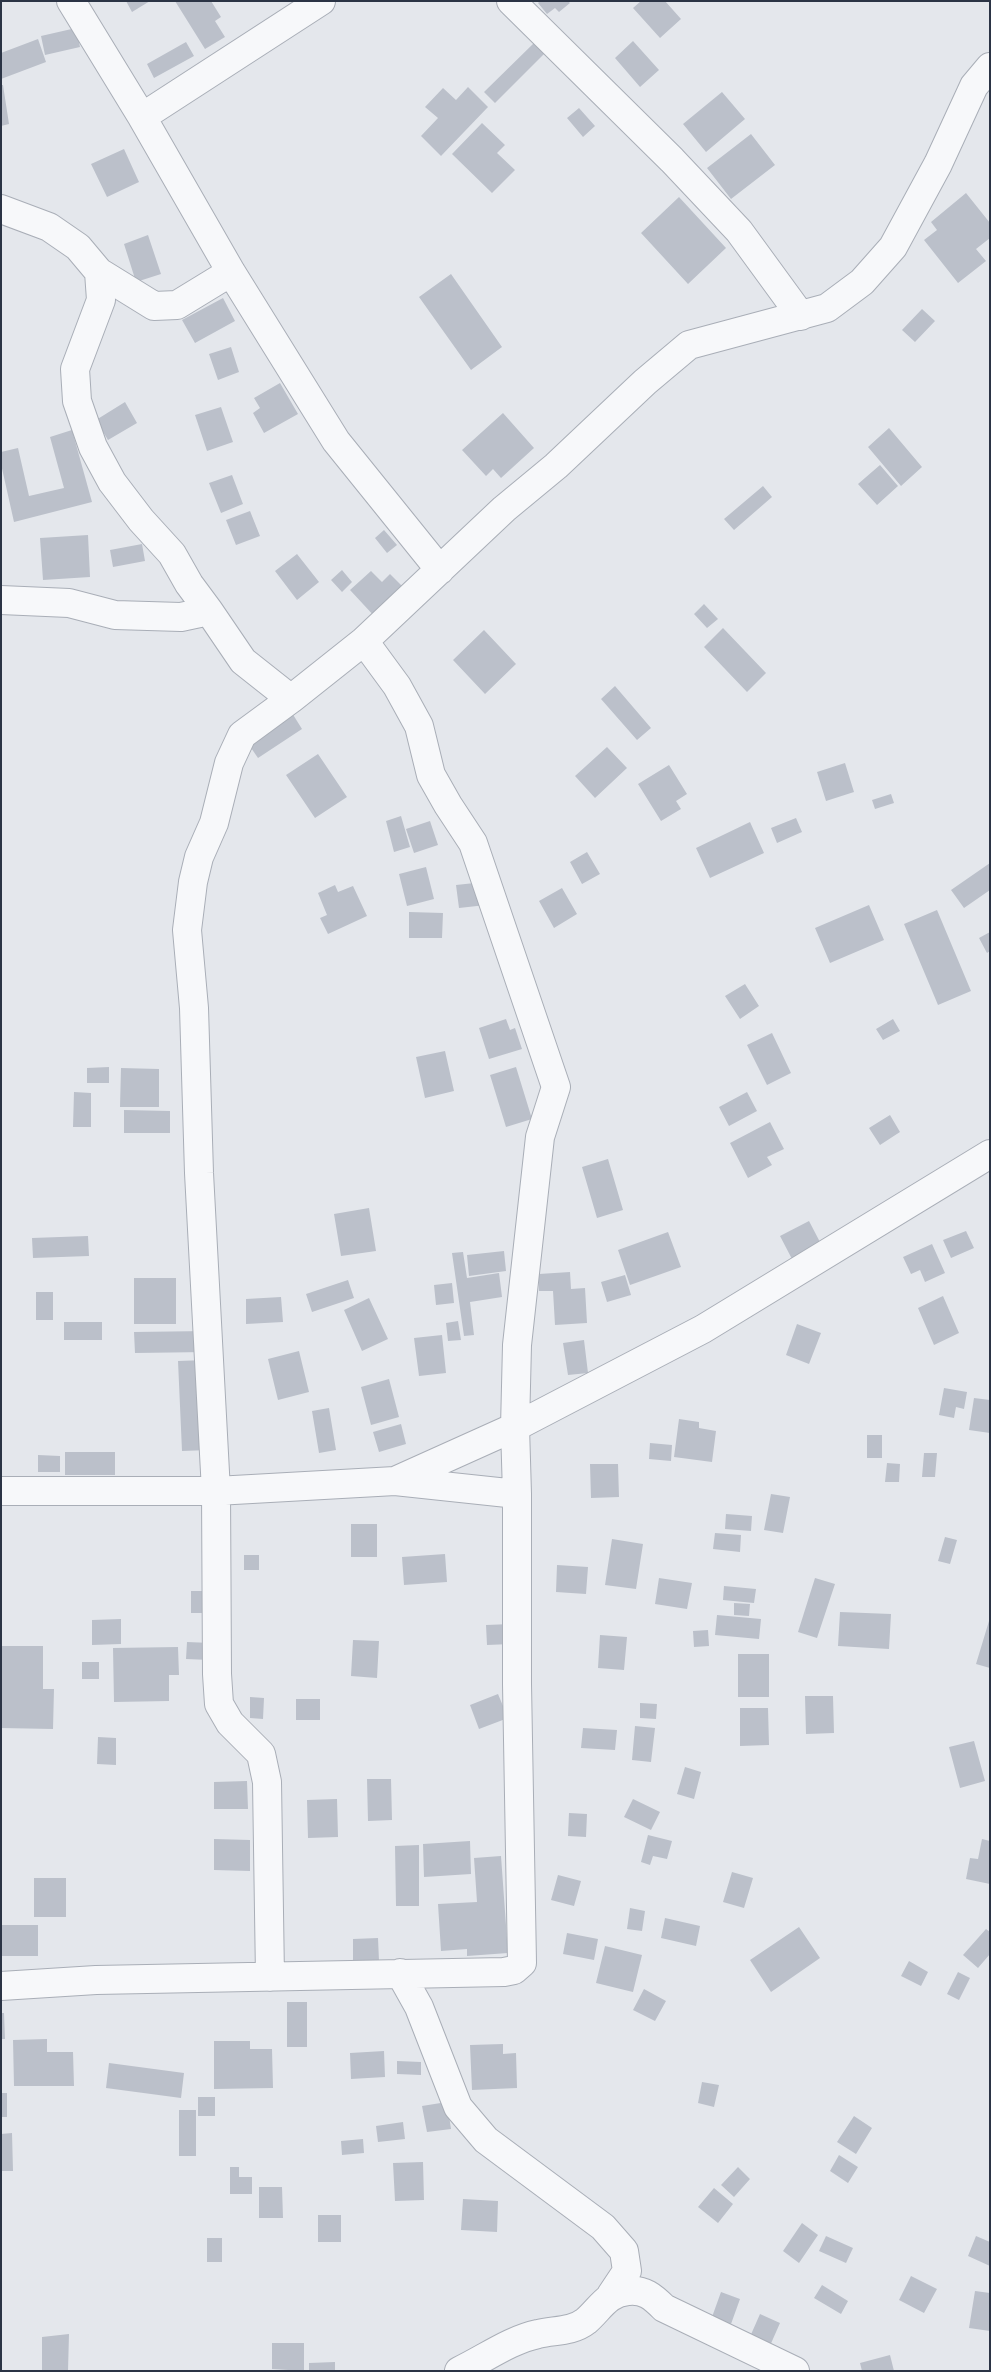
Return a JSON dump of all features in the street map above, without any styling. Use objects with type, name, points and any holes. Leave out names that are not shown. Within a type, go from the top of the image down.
[{"type":"street","points":[[71,1],[142,117],[231,272],[336,441],[440,570]]},
{"type":"street","points":[[142,117],[322,1]]},
{"type":"street","points":[[511,1],[672,160],[739,231],[800,316]]},
{"type":"street","points":[[270,1978],[267,1782],[261,1754],[230,1723],[219,1704],[217,1674],[216,1491],[199,1173],[194,1008],[187,930],[193,882],[199,857],[214,823],[229,763],[242,735],[364,641],[504,509],[556,466],[645,382],[689,345],[827,308],[855,287],[893,247],[938,164],[974,86],[990,67]]},
{"type":"street","points":[[1,209],[49,227],[78,247],[98,272],[154,306],[177,305],[231,272]]},
{"type":"street","points":[[98,272],[100,300],[75,369],[76,401],[93,447],[112,482],[141,520],[172,554],[189,584],[243,660],[291,699]]},
{"type":"street","points":[[1,600],[69,603],[115,615],[181,617],[209,611]]},
{"type":"street","points":[[1,1986],[96,1980],[504,1972],[514,1970],[522,1963],[517,1703],[517,1494],[515,1427],[517,1345],[540,1137],[556,1087],[473,843],[431,775],[420,726],[397,686],[364,641]]},
{"type":"street","points":[[395,1481],[515,1427],[703,1329],[990,1154]]},
{"type":"street","points":[[1,1491],[216,1491],[395,1481],[517,1494]]},
{"type":"street","points":[[400,1973],[419,2008],[458,2107],[486,2140],[604,2227],[624,2252],[627,2271],[611,2295],[585,2321],[564,2331],[539,2334],[509,2344],[459,2371]]},
{"type":"street","points":[[611,2295],[628,2290],[648,2292],[664,2308],[796,2371]]},
{"type":"building","points":[[126,1],[150,1],[132,12]]},
{"type":"building","points":[[175,1],[211,1],[221,17],[215,21],[225,37],[205,49]]},
{"type":"building","points":[[540,1],[568,1],[570,3],[559,12],[555,8],[547,14],[538,3]]},
{"type":"building","points":[[641,1],[665,1],[681,19],[660,38],[633,8]]},
{"type":"building","points":[[76,28],[80,47],[45,55],[41,36]]},
{"type":"building","points":[[38,39],[46,62],[1,79],[1,53]]},
{"type":"building","points":[[633,41],[659,70],[640,87],[615,58]]},
{"type":"building","points":[[186,42],[194,56],[154,78],[147,64]]},
{"type":"building","points":[[535,42],[545,53],[495,103],[484,92]]},
{"type":"building","points":[[1,85],[3,85],[9,124],[1,126]]},
{"type":"building","points":[[468,87],[488,107],[441,156],[421,136],[438,118],[425,107],[443,88],[456,100]]},
{"type":"building","points":[[722,92],[745,119],[706,152],[683,124]]},
{"type":"building","points":[[579,108],[595,126],[583,137],[567,118]]},
{"type":"building","points":[[482,123],[505,145],[497,153],[515,170],[492,193],[452,154]]},
{"type":"building","points":[[751,134],[775,165],[731,199],[707,168]]},
{"type":"building","points":[[124,149],[139,182],[107,197],[91,164]]},
{"type":"building","points":[[966,193],[990,223],[990,238],[976,249],[986,261],[958,283],[924,240],[937,230],[931,222]]},
{"type":"building","points":[[679,197],[726,248],[688,284],[641,233]]},
{"type":"building","points":[[148,235],[161,274],[136,282],[124,244]]},
{"type":"building","points":[[451,274],[502,347],[471,370],[419,297]]},
{"type":"building","points":[[223,298],[235,321],[195,343],[182,320]]},
{"type":"building","points":[[922,309],[935,321],[915,342],[902,330]]},
{"type":"building","points":[[231,347],[239,372],[218,380],[209,354]]},
{"type":"building","points":[[280,383],[298,414],[264,433],[253,413],[260,408],[254,398]]},
{"type":"building","points":[[125,402],[137,423],[108,440],[96,420]]},
{"type":"building","points":[[221,407],[233,442],[207,451],[195,415]]},
{"type":"building","points":[[503,413],[534,448],[501,478],[493,469],[486,476],[462,450]]},
{"type":"building","points":[[889,428],[922,467],[901,486],[868,447]]},
{"type":"building","points":[[72,430],[92,502],[14,522],[1,464],[1,452],[18,448],[29,496],[64,488],[50,437]]},
{"type":"building","points":[[880,465],[898,486],[877,505],[858,484]]},
{"type":"building","points":[[232,475],[243,504],[221,513],[209,483]]},
{"type":"building","points":[[763,486],[772,497],[734,530],[724,519]]},
{"type":"building","points":[[250,511],[260,536],[236,545],[226,520]]},
{"type":"building","points":[[384,530],[397,545],[387,553],[375,538]]},
{"type":"building","points":[[88,535],[90,577],[43,580],[40,538]]},
{"type":"building","points":[[142,544],[145,561],[113,567],[110,550]]},
{"type":"building","points":[[297,554],[319,582],[297,600],[275,571]]},
{"type":"building","points":[[342,570],[352,582],[342,592],[331,580]]},
{"type":"building","points":[[371,571],[382,582],[390,574],[406,590],[376,618],[350,590]]},
{"type":"building","points":[[704,604],[718,619],[707,628],[694,614]]},
{"type":"building","points":[[723,628],[766,673],[747,692],[704,647]]},
{"type":"building","points":[[484,630],[516,664],[485,694],[453,660]]},
{"type":"building","points":[[615,686],[651,728],[637,740],[601,699]]},
{"type":"building","points":[[292,713],[302,729],[258,758],[247,742]]},
{"type":"building","points":[[607,747],[627,768],[595,798],[575,776]]},
{"type":"building","points":[[318,754],[347,797],[315,818],[286,775]]},
{"type":"building","points":[[845,763],[854,792],[826,801],[817,772]]},
{"type":"building","points":[[669,765],[687,794],[676,801],[681,809],[661,821],[638,784]]},
{"type":"building","points":[[891,794],[894,803],[875,809],[872,800]]},
{"type":"building","points":[[401,816],[410,847],[394,852],[386,821]]},
{"type":"building","points":[[796,818],[802,832],[777,843],[771,828]]},
{"type":"building","points":[[430,821],[438,845],[414,853],[406,829]]},
{"type":"building","points":[[750,822],[764,853],[710,878],[696,848]]},
{"type":"building","points":[[587,852],[600,874],[582,884],[570,862]]},
{"type":"building","points":[[990,863],[990,890],[964,908],[951,890]]},
{"type":"building","points":[[426,867],[434,899],[407,906],[399,874]]},
{"type":"building","points":[[484,882],[486,905],[459,908],[456,885]]},
{"type":"building","points":[[335,885],[338,892],[353,886],[367,916],[328,934],[320,918],[327,915],[318,893]]},
{"type":"building","points":[[562,888],[577,914],[554,928],[539,901]]},
{"type":"building","points":[[869,905],[884,940],[830,963],[815,928]]},
{"type":"building","points":[[937,910],[971,991],[938,1005],[904,924]]},
{"type":"building","points":[[409,912],[443,913],[442,938],[409,938]]},
{"type":"building","points":[[990,932],[990,951],[987,953],[979,938]]},
{"type":"building","points":[[745,984],[759,1006],[740,1019],[725,996]]},
{"type":"building","points":[[506,1019],[510,1030],[515,1028],[522,1049],[489,1059],[479,1028]]},
{"type":"building","points":[[893,1019],[900,1031],[883,1040],[876,1029]]},
{"type":"building","points":[[772,1033],[791,1073],[767,1085],[747,1045]]},
{"type":"building","points":[[445,1051],[454,1091],[425,1098],[416,1057]]},
{"type":"building","points":[[109,1067],[109,1083],[87,1083],[87,1068]]},
{"type":"building","points":[[516,1067],[532,1119],[506,1127],[490,1075]]},
{"type":"building","points":[[121,1068],[159,1069],[159,1107],[120,1107]]},
{"type":"building","points":[[74,1092],[91,1093],[91,1127],[73,1127]]},
{"type":"building","points":[[747,1092],[757,1111],[729,1126],[719,1107]]},
{"type":"building","points":[[124,1110],[170,1111],[170,1133],[124,1133]]},
{"type":"building","points":[[890,1115],[900,1132],[880,1145],[869,1128]]},
{"type":"building","points":[[770,1122],[784,1149],[767,1157],[772,1165],[748,1178],[730,1143]]},
{"type":"building","points":[[608,1159],[623,1210],[597,1218],[582,1167]]},
{"type":"building","points":[[369,1208],[376,1251],[341,1256],[334,1214]]},
{"type":"building","points":[[809,1221],[821,1244],[792,1259],[780,1236]]},
{"type":"building","points":[[966,1231],[974,1248],[951,1258],[943,1240]]},
{"type":"building","points":[[668,1232],[681,1267],[630,1285],[618,1250]]},
{"type":"building","points":[[88,1236],[89,1256],[33,1258],[32,1238]]},
{"type":"building","points":[[932,1244],[945,1273],[925,1282],[920,1270],[911,1274],[903,1257]]},
{"type":"building","points":[[504,1251],[506,1271],[469,1276],[467,1255]]},
{"type":"building","points":[[463,1252],[467,1278],[499,1273],[502,1297],[470,1302],[474,1335],[464,1336],[452,1253]]},
{"type":"building","points":[[570,1272],[571,1289],[585,1288],[587,1323],[555,1325],[553,1291],[539,1291],[539,1274]]},
{"type":"building","points":[[625,1275],[631,1295],[607,1302],[601,1282]]},
{"type":"building","points":[[134,1278],[176,1278],[176,1324],[134,1324]]},
{"type":"building","points":[[348,1280],[354,1298],[312,1312],[306,1294]]},
{"type":"building","points":[[452,1283],[454,1303],[436,1305],[434,1285]]},
{"type":"building","points":[[36,1292],[53,1292],[53,1320],[36,1320]]},
{"type":"building","points":[[943,1296],[959,1333],[934,1345],[918,1308]]},
{"type":"building","points":[[281,1297],[283,1322],[246,1324],[246,1299]]},
{"type":"building","points":[[369,1298],[388,1339],[362,1351],[344,1310]]},
{"type":"building","points":[[458,1321],[461,1340],[448,1341],[446,1323]]},
{"type":"building","points":[[64,1322],[102,1322],[102,1340],[64,1340]]},
{"type":"building","points":[[797,1324],[821,1333],[809,1364],[786,1355]]},
{"type":"building","points":[[207,1331],[207,1352],[135,1353],[134,1332]]},
{"type":"building","points":[[442,1335],[446,1373],[419,1376],[414,1338]]},
{"type":"building","points":[[584,1340],[588,1373],[568,1375],[563,1343]]},
{"type":"building","points":[[299,1351],[309,1392],[278,1400],[268,1359]]},
{"type":"building","points":[[206,1360],[209,1450],[182,1451],[178,1361]]},
{"type":"building","points":[[389,1379],[399,1417],[371,1425],[361,1387]]},
{"type":"building","points":[[944,1388],[967,1392],[964,1409],[956,1407],[954,1418],[939,1415]]},
{"type":"building","points":[[974,1398],[990,1400],[990,1433],[969,1430]]},
{"type":"building","points":[[329,1408],[336,1450],[319,1453],[312,1411]]},
{"type":"building","points":[[679,1419],[699,1422],[699,1428],[716,1431],[712,1462],[674,1457]]},
{"type":"building","points":[[401,1424],[406,1444],[379,1452],[373,1432]]},
{"type":"building","points":[[867,1435],[882,1435],[882,1458],[867,1458]]},
{"type":"building","points":[[650,1443],[672,1445],[671,1461],[649,1459]]},
{"type":"building","points":[[65,1452],[115,1452],[115,1475],[65,1475]]},
{"type":"building","points":[[924,1453],[937,1453],[935,1477],[922,1477]]},
{"type":"building","points":[[38,1455],[60,1456],[60,1472],[38,1472]]},
{"type":"building","points":[[887,1463],[900,1464],[899,1482],[885,1482]]},
{"type":"building","points":[[590,1464],[618,1464],[619,1497],[591,1498]]},
{"type":"building","points":[[771,1494],[790,1497],[783,1533],[764,1530]]},
{"type":"building","points":[[726,1514],[752,1516],[751,1531],[725,1529]]},
{"type":"building","points":[[351,1524],[377,1524],[377,1557],[351,1557]]},
{"type":"building","points":[[715,1533],[741,1535],[740,1552],[713,1549]]},
{"type":"building","points":[[945,1537],[957,1540],[950,1564],[938,1561]]},
{"type":"building","points":[[612,1539],[643,1544],[636,1589],[605,1585]]},
{"type":"building","points":[[445,1554],[447,1582],[404,1585],[402,1557]]},
{"type":"building","points":[[244,1555],[259,1555],[259,1570],[244,1570]]},
{"type":"building","points":[[557,1565],[588,1567],[586,1594],[556,1592]]},
{"type":"building","points":[[659,1578],[692,1583],[687,1609],[655,1604]]},
{"type":"building","points":[[815,1578],[835,1584],[817,1638],[798,1632]]},
{"type":"building","points":[[724,1586],[756,1589],[754,1603],[723,1600]]},
{"type":"building","points":[[191,1591],[206,1591],[206,1613],[191,1613]]},
{"type":"building","points":[[734,1603],[750,1604],[749,1616],[734,1615]]},
{"type":"building","points":[[840,1612],[891,1614],[889,1649],[838,1646]]},
{"type":"building","points":[[717,1615],[761,1619],[759,1639],[715,1635]]},
{"type":"building","points":[[121,1619],[121,1644],[92,1645],[92,1620]]},
{"type":"building","points":[[990,1621],[990,1668],[976,1664]]},
{"type":"building","points":[[511,1624],[511,1644],[487,1645],[486,1625]]},
{"type":"building","points":[[708,1630],[709,1646],[694,1647],[693,1631]]},
{"type":"building","points":[[600,1635],[627,1637],[624,1670],[598,1668]]},
{"type":"building","points":[[353,1640],[379,1641],[377,1678],[351,1676]]},
{"type":"building","points":[[187,1642],[211,1643],[210,1660],[186,1659]]},
{"type":"building","points":[[1,1646],[43,1646],[43,1689],[54,1689],[53,1729],[1,1728]]},
{"type":"building","points":[[178,1647],[179,1675],[169,1675],[169,1701],[114,1702],[113,1648]]},
{"type":"building","points":[[738,1654],[769,1654],[769,1697],[738,1697]]},
{"type":"building","points":[[82,1662],[99,1662],[99,1679],[82,1679]]},
{"type":"building","points":[[498,1694],[508,1718],[479,1729],[470,1705]]},
{"type":"building","points":[[805,1696],[833,1696],[834,1733],[806,1734]]},
{"type":"building","points":[[250,1697],[264,1698],[263,1719],[250,1718]]},
{"type":"building","points":[[296,1699],[320,1699],[320,1720],[296,1720]]},
{"type":"building","points":[[640,1703],[657,1704],[656,1719],[640,1718]]},
{"type":"building","points":[[740,1708],[768,1708],[769,1745],[740,1746]]},
{"type":"building","points":[[635,1726],[655,1728],[651,1762],[632,1760]]},
{"type":"building","points":[[583,1728],[617,1730],[615,1750],[581,1748]]},
{"type":"building","points":[[98,1737],[116,1738],[116,1765],[97,1764]]},
{"type":"building","points":[[974,1741],[985,1781],[960,1788],[949,1747]]},
{"type":"building","points":[[685,1767],[701,1772],[694,1799],[677,1794]]},
{"type":"building","points":[[367,1779],[391,1779],[392,1820],[368,1821]]},
{"type":"building","points":[[247,1781],[248,1809],[214,1809],[214,1782]]},
{"type":"building","points":[[337,1799],[338,1837],[308,1838],[307,1800]]},
{"type":"building","points":[[633,1799],[660,1812],[651,1830],[624,1817]]},
{"type":"building","points":[[569,1813],[587,1814],[586,1837],[568,1836]]},
{"type":"building","points":[[648,1835],[672,1841],[667,1859],[653,1856],[650,1865],[641,1862]]},
{"type":"building","points":[[214,1839],[250,1840],[250,1871],[214,1870]]},
{"type":"building","points":[[982,1839],[990,1841],[990,1884],[966,1879],[970,1858],[978,1859]]},
{"type":"building","points":[[470,1841],[471,1874],[424,1877],[423,1844]]},
{"type":"building","points":[[419,1845],[419,1906],[396,1906],[395,1846]]},
{"type":"building","points":[[501,1856],[508,1953],[467,1956],[467,1949],[441,1951],[438,1904],[477,1902],[474,1858]]},
{"type":"building","points":[[732,1872],[753,1878],[744,1908],[723,1902]]},
{"type":"building","points":[[558,1875],[581,1881],[574,1906],[551,1900]]},
{"type":"building","points":[[34,1878],[66,1878],[66,1917],[34,1917]]},
{"type":"building","points":[[630,1908],[645,1911],[642,1931],[627,1929]]},
{"type":"building","points":[[665,1918],[700,1926],[696,1946],[661,1938]]},
{"type":"building","points":[[1,1925],[38,1925],[38,1956],[1,1956]]},
{"type":"building","points":[[799,1927],[820,1958],[771,1992],[750,1960]]},
{"type":"building","points":[[986,1929],[990,1932],[990,1954],[978,1968],[963,1955]]},
{"type":"building","points":[[567,1933],[598,1939],[594,1960],[563,1954]]},
{"type":"building","points":[[378,1938],[379,1961],[353,1961],[353,1939]]},
{"type":"building","points":[[605,1946],[642,1955],[633,1992],[596,1983]]},
{"type":"building","points":[[909,1961],[928,1972],[921,1986],[901,1976]]},
{"type":"building","points":[[958,1972],[970,1978],[959,2000],[947,1994]]},
{"type":"building","points":[[644,1989],[666,2001],[655,2021],[633,2010]]},
{"type":"building","points":[[287,2002],[307,2002],[307,2047],[287,2047]]},
{"type":"building","points":[[1,2013],[4,2013],[5,2039],[1,2039]]},
{"type":"building","points":[[47,2039],[47,2052],[73,2052],[74,2086],[14,2086],[13,2040]]},
{"type":"building","points":[[214,2041],[250,2041],[250,2049],[272,2049],[273,2088],[214,2089]]},
{"type":"building","points":[[503,2044],[503,2054],[516,2053],[517,2088],[472,2090],[470,2045]]},
{"type":"building","points":[[384,2051],[385,2077],[351,2079],[350,2053]]},
{"type":"building","points":[[397,2061],[421,2062],[421,2075],[397,2074]]},
{"type":"building","points":[[109,2063],[184,2073],[181,2098],[106,2088]]},
{"type":"building","points":[[702,2082],[719,2085],[714,2107],[698,2103]]},
{"type":"building","points":[[1,2093],[7,2093],[7,2117],[1,2117]]},
{"type":"building","points":[[198,2097],[215,2097],[215,2116],[198,2116]]},
{"type":"building","points":[[447,2102],[451,2129],[427,2132],[422,2106]]},
{"type":"building","points":[[179,2110],[196,2110],[196,2156],[179,2156]]},
{"type":"building","points":[[854,2116],[872,2128],[856,2154],[837,2142]]},
{"type":"building","points":[[403,2122],[405,2139],[378,2142],[376,2126]]},
{"type":"building","points":[[12,2133],[13,2171],[1,2171],[1,2134]]},
{"type":"building","points":[[363,2139],[364,2153],[342,2155],[341,2141]]},
{"type":"building","points":[[839,2155],[858,2167],[848,2183],[830,2171]]},
{"type":"building","points":[[423,2162],[424,2200],[395,2201],[393,2163]]},
{"type":"building","points":[[230,2167],[239,2167],[239,2177],[252,2177],[252,2194],[230,2194]]},
{"type":"building","points":[[738,2167],[750,2179],[734,2197],[721,2185]]},
{"type":"building","points":[[259,2187],[282,2187],[283,2218],[259,2218]]},
{"type":"building","points":[[714,2188],[733,2204],[718,2223],[698,2207]]},
{"type":"building","points":[[463,2199],[498,2201],[497,2232],[461,2230]]},
{"type":"building","points":[[318,2215],[341,2215],[341,2242],[318,2242]]},
{"type":"building","points":[[802,2223],[818,2235],[799,2263],[783,2251]]},
{"type":"building","points":[[826,2236],[853,2248],[846,2263],[819,2251]]},
{"type":"building","points":[[976,2236],[990,2242],[990,2266],[968,2256]]},
{"type":"building","points":[[207,2238],[222,2238],[222,2262],[207,2262]]},
{"type":"building","points":[[911,2276],[937,2289],[924,2313],[899,2300]]},
{"type":"building","points":[[822,2285],[848,2301],[841,2314],[814,2298]]},
{"type":"building","points":[[975,2291],[990,2293],[990,2331],[969,2328]]},
{"type":"building","points":[[721,2292],[740,2299],[731,2324],[712,2317]]},
{"type":"building","points":[[760,2314],[780,2323],[769,2348],[749,2339]]},
{"type":"building","points":[[69,2334],[68,2371],[42,2371],[42,2337]]},
{"type":"building","points":[[272,2343],[304,2343],[304,2371],[272,2369]]},
{"type":"building","points":[[890,2355],[894,2371],[862,2371],[860,2363]]},
{"type":"building","points":[[335,2362],[335,2371],[309,2371],[309,2363]]}]
